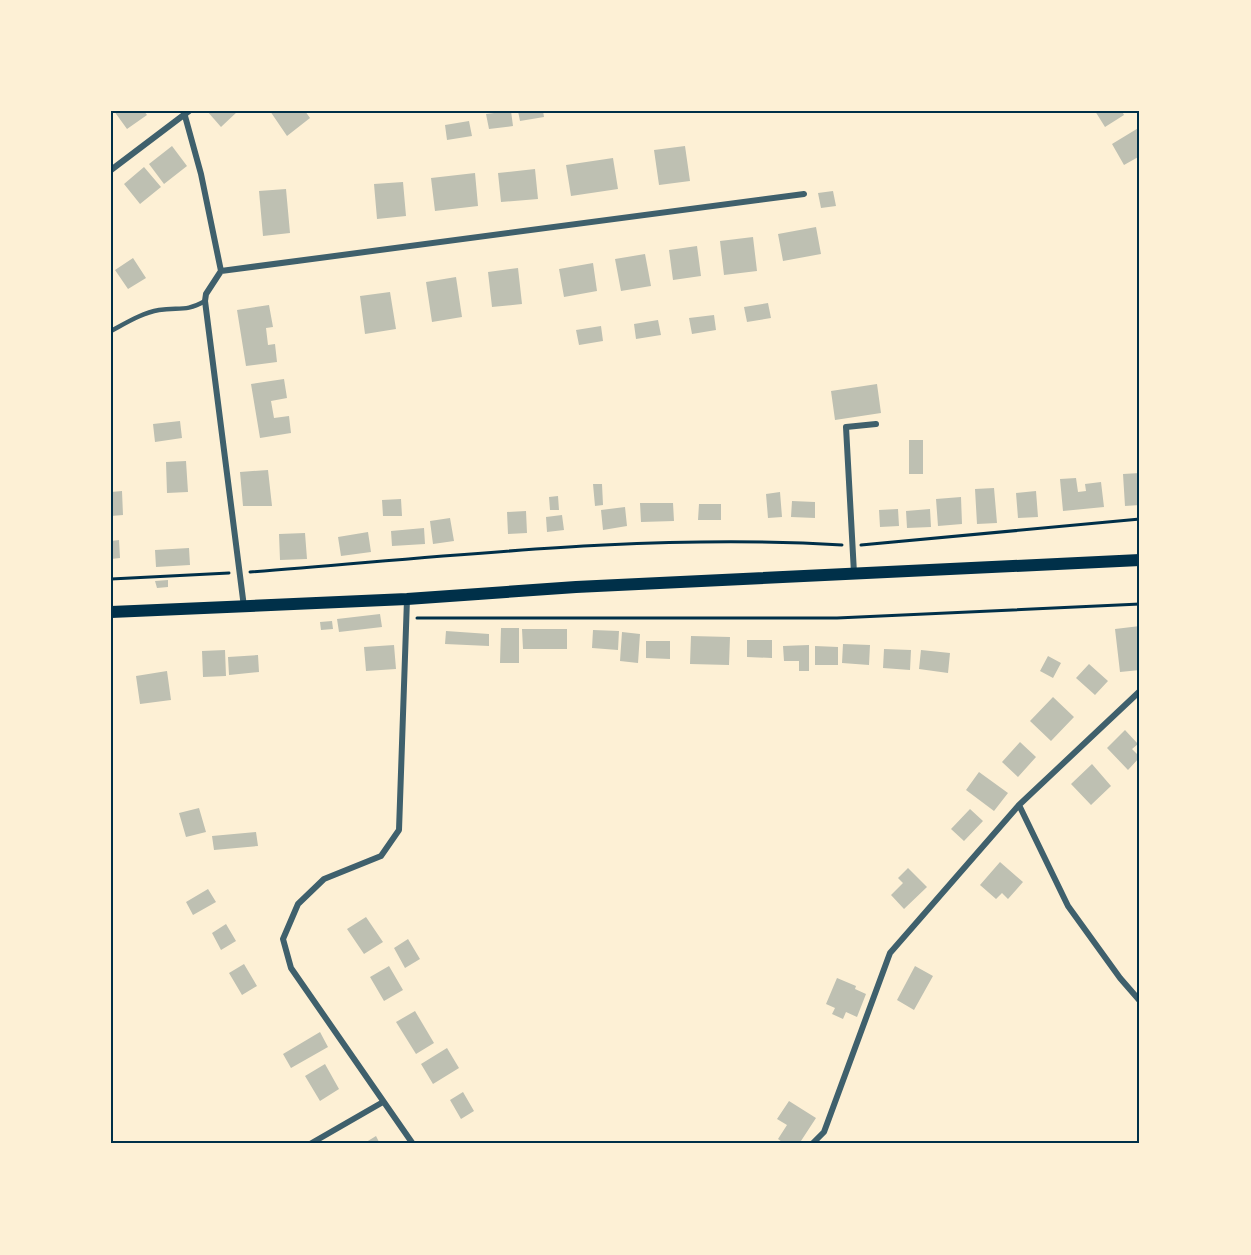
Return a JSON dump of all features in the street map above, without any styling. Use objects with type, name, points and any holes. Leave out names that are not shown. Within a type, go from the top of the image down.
[{"type":"main road","points":[[111,612],[407,599],[576,587],[1140,560]]},
{"type":"street","points":[[111,170],[187,113],[221,271],[206,294],[205,301],[244,607]]},
{"type":"street","points":[[221,271],[804,194]]},
{"type":"street","points":[[854,573],[846,427],[876,424]]},
{"type":"street","points":[[407,599],[399,830],[381,856],[324,879],[298,904],[283,939],[291,968],[414,1144]]},
{"type":"street","points":[[812,1144],[824,1132],[890,953],[1019,805],[1140,691]]},
{"type":"street","points":[[1019,805],[1068,906],[1120,978],[1140,1000]]},
{"type":"street","points":[[310,1144],[383,1102]]},
{"type":"lane","points":[[111,331],[139,316],[159,310],[190,309],[205,301]]},
{"type":"path","points":[[111,579],[239,573],[634,545],[766,540],[852,546],[1140,519]]},
{"type":"path","points":[[406,618],[837,618],[1140,604]]},
{"type":"building","points":[[114,111],[144,111],[147,115],[127,129]]},
{"type":"building","points":[[207,111],[238,111],[221,127]]},
{"type":"building","points":[[270,111],[305,111],[310,118],[287,136]]},
{"type":"building","points":[[511,111],[513,126],[489,129],[486,114]]},
{"type":"building","points":[[518,111],[543,111],[544,117],[520,121]]},
{"type":"building","points":[[1095,111],[1122,111],[1124,115],[1105,127]]},
{"type":"building","points":[[469,121],[472,136],[447,140],[445,125]]},
{"type":"building","points":[[1140,127],[1140,156],[1124,165],[1112,144]]},
{"type":"building","points":[[172,146],[187,166],[164,184],[149,164]]},
{"type":"building","points":[[685,146],[690,181],[659,185],[654,150]]},
{"type":"building","points":[[613,158],[618,189],[571,196],[566,165]]},
{"type":"building","points":[[144,167],[161,187],[140,204],[124,184]]},
{"type":"building","points":[[535,169],[538,199],[501,202],[498,173]]},
{"type":"building","points":[[475,173],[478,206],[435,211],[431,178]]},
{"type":"building","points":[[403,182],[406,216],[377,219],[374,184]]},
{"type":"building","points":[[286,189],[290,233],[263,236],[259,191]]},
{"type":"building","points":[[833,191],[836,206],[821,208],[818,193]]},
{"type":"building","points":[[816,227],[821,254],[783,261],[778,234]]},
{"type":"building","points":[[753,237],[757,271],[724,275],[720,241]]},
{"type":"building","points":[[697,246],[701,276],[673,280],[669,250]]},
{"type":"building","points":[[645,254],[651,286],[621,291],[615,259]]},
{"type":"building","points":[[133,258],[146,278],[128,289],[115,270]]},
{"type":"building","points":[[593,263],[597,291],[564,297],[559,269]]},
{"type":"building","points":[[518,268],[522,304],[492,307],[488,272]]},
{"type":"building","points":[[456,277],[462,317],[432,322],[426,282]]},
{"type":"building","points":[[390,292],[396,329],[365,334],[360,296]]},
{"type":"building","points":[[768,303],[771,318],[747,322],[744,307]]},
{"type":"building","points":[[269,305],[273,327],[266,328],[268,345],[275,344],[277,362],[246,366],[237,310]]},
{"type":"building","points":[[714,315],[716,330],[692,334],[689,318]]},
{"type":"building","points":[[658,320],[661,335],[636,339],[634,324]]},
{"type":"building","points":[[601,326],[603,341],[579,345],[576,330]]},
{"type":"building","points":[[284,379],[287,398],[271,401],[274,418],[289,416],[291,433],[260,438],[251,384]]},
{"type":"building","points":[[877,384],[881,413],[835,420],[831,391]]},
{"type":"building","points":[[180,421],[182,438],[155,442],[153,424]]},
{"type":"building","points":[[909,440],[923,440],[923,474],[909,474]]},
{"type":"building","points":[[186,461],[188,492],[167,493],[166,462]]},
{"type":"building","points":[[268,470],[272,506],[243,506],[240,472]]},
{"type":"building","points":[[1140,473],[1140,505],[1125,506],[1123,474]]},
{"type":"building","points":[[1076,478],[1078,492],[1086,491],[1085,484],[1101,482],[1104,507],[1063,511],[1060,479]]},
{"type":"building","points":[[593,484],[602,484],[603,505],[595,506]]},
{"type":"building","points":[[994,488],[997,523],[977,524],[975,489]]},
{"type":"building","points":[[122,491],[123,515],[111,516],[111,492]]},
{"type":"building","points":[[1036,491],[1038,517],[1018,518],[1016,493]]},
{"type":"building","points":[[780,492],[782,517],[768,518],[766,494]]},
{"type":"building","points":[[558,496],[559,510],[550,510],[549,497]]},
{"type":"building","points":[[961,497],[962,524],[938,526],[936,499]]},
{"type":"building","points":[[401,499],[402,516],[383,516],[382,500]]},
{"type":"building","points":[[792,501],[815,502],[815,518],[791,517]]},
{"type":"building","points":[[640,503],[673,503],[674,521],[641,522]]},
{"type":"building","points":[[699,504],[721,504],[721,520],[698,520]]},
{"type":"building","points":[[625,507],[627,526],[603,530],[601,510]]},
{"type":"building","points":[[898,509],[899,526],[880,527],[879,510]]},
{"type":"building","points":[[930,509],[931,527],[907,528],[906,511]]},
{"type":"building","points":[[526,511],[527,533],[508,534],[507,512]]},
{"type":"building","points":[[562,515],[564,530],[547,532],[546,517]]},
{"type":"building","points":[[450,518],[454,541],[433,544],[430,521]]},
{"type":"building","points":[[424,528],[425,544],[392,546],[391,531]]},
{"type":"building","points":[[368,532],[371,552],[341,556],[338,537]]},
{"type":"building","points":[[305,533],[307,559],[280,560],[279,534]]},
{"type":"building","points":[[119,540],[120,558],[111,559],[111,541]]},
{"type":"building","points":[[189,548],[190,565],[156,567],[155,550]]},
{"type":"building","points":[[168,580],[168,587],[157,588],[155,581]]},
{"type":"building","points":[[380,614],[382,627],[339,632],[337,619]]},
{"type":"building","points":[[332,621],[333,629],[321,630],[320,622]]},
{"type":"building","points":[[1140,626],[1140,670],[1120,672],[1115,629]]},
{"type":"building","points":[[501,628],[519,628],[519,663],[500,663]]},
{"type":"building","points":[[522,629],[567,629],[567,649],[523,649]]},
{"type":"building","points":[[593,630],[619,631],[618,650],[592,648]]},
{"type":"building","points":[[446,631],[489,634],[489,646],[445,644]]},
{"type":"building","points":[[622,632],[640,634],[638,663],[620,661]]},
{"type":"building","points":[[691,636],[730,637],[729,665],[690,664]]},
{"type":"building","points":[[747,640],[772,640],[772,658],[747,657]]},
{"type":"building","points":[[646,641],[670,641],[670,659],[646,658]]},
{"type":"building","points":[[843,644],[870,645],[869,665],[842,663]]},
{"type":"building","points":[[394,645],[396,669],[366,671],[364,647]]},
{"type":"building","points":[[809,645],[809,671],[799,671],[799,661],[784,661],[783,646]]},
{"type":"building","points":[[815,646],[838,647],[838,665],[815,665]]},
{"type":"building","points":[[884,649],[911,650],[910,670],[883,668]]},
{"type":"building","points":[[225,650],[226,676],[203,677],[202,651]]},
{"type":"building","points":[[921,650],[950,653],[948,673],[919,669]]},
{"type":"building","points":[[258,655],[259,672],[229,675],[228,657]]},
{"type":"building","points":[[1048,656],[1061,663],[1053,678],[1040,671]]},
{"type":"building","points":[[1089,664],[1108,681],[1095,695],[1076,678]]},
{"type":"building","points":[[167,671],[171,700],[140,704],[136,676]]},
{"type":"building","points":[[1053,697],[1074,717],[1051,741],[1030,721]]},
{"type":"building","points":[[1125,730],[1138,744],[1132,749],[1140,757],[1128,770],[1107,748]]},
{"type":"building","points":[[1020,742],[1036,757],[1018,777],[1002,762]]},
{"type":"building","points":[[1092,764],[1111,786],[1091,805],[1071,784]]},
{"type":"building","points":[[979,772],[1008,793],[994,811],[966,790]]},
{"type":"building","points":[[199,808],[206,832],[186,837],[179,813]]},
{"type":"building","points":[[970,809],[983,821],[964,841],[951,829]]},
{"type":"building","points":[[256,832],[258,846],[214,850],[212,836]]},
{"type":"building","points":[[1000,862],[1023,882],[1008,899],[1002,893],[996,899],[980,885]]},
{"type":"building","points":[[908,868],[927,887],[904,909],[891,895],[903,883],[898,878]]},
{"type":"building","points":[[208,889],[216,902],[193,915],[186,902]]},
{"type":"building","points":[[366,917],[383,942],[364,954],[347,929]]},
{"type":"building","points":[[226,924],[236,941],[221,950],[212,933]]},
{"type":"building","points":[[408,939],[420,959],[405,968],[394,948]]},
{"type":"building","points":[[244,964],[257,986],[242,995],[229,973]]},
{"type":"building","points":[[389,966],[403,990],[384,1001],[370,977]]},
{"type":"building","points":[[915,966],[933,976],[914,1010],[897,1000]]},
{"type":"building","points":[[837,978],[856,986],[855,989],[866,994],[857,1017],[846,1012],[843,1019],[832,1014],[835,1008],[826,1004]]},
{"type":"building","points":[[415,1011],[434,1043],[416,1054],[396,1022]]},
{"type":"building","points":[[320,1032],[328,1047],[291,1068],[283,1054]]},
{"type":"building","points":[[447,1048],[459,1068],[433,1084],[421,1064]]},
{"type":"building","points":[[325,1064],[339,1089],[320,1101],[305,1076]]},
{"type":"building","points":[[463,1092],[474,1111],[461,1119],[450,1100]]},
{"type":"building","points":[[789,1101],[816,1118],[799,1144],[785,1144],[778,1139],[787,1125],[777,1119]]},
{"type":"building","points":[[376,1136],[380,1144],[363,1144]]}]
